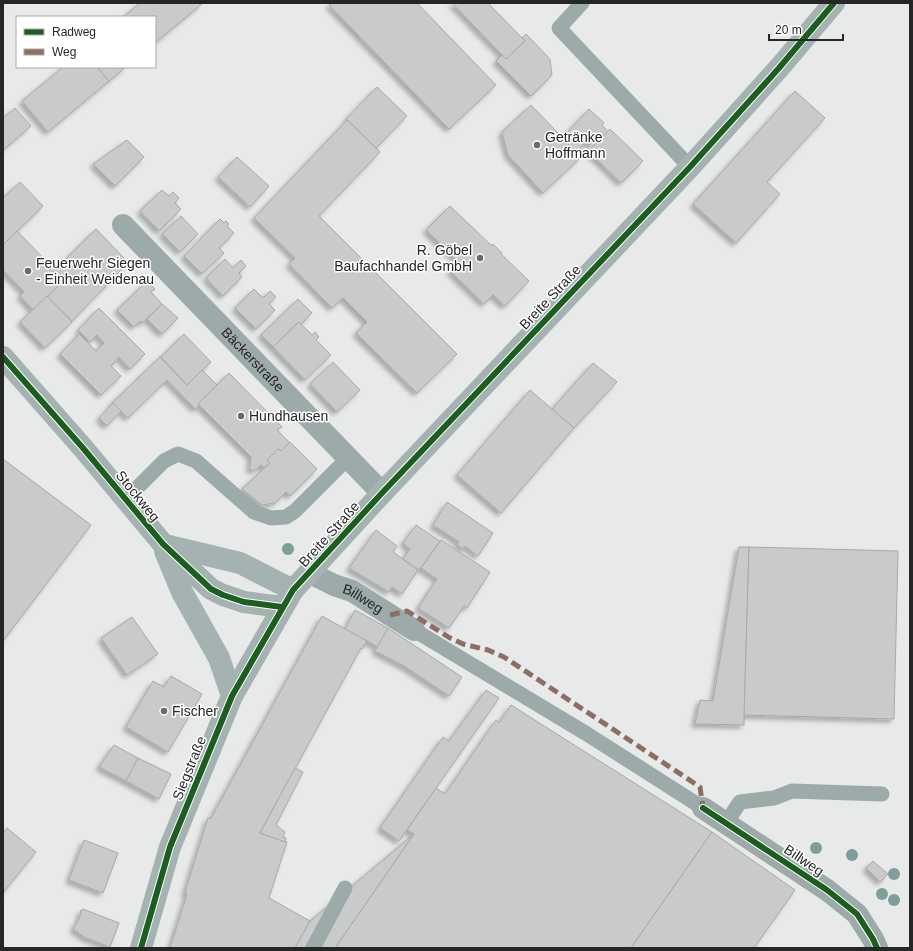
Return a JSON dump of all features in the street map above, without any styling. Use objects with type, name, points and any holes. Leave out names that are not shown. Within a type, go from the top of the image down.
[{"type":"street","name":"Breite Straße","points":[[288,599],[382,494],[690,167],[774,74],[834,3]]},
{"type":"street","name":"Bäckerstraße","points":[[123,225],[382,494]]},
{"type":"street","name":"Stockweg","points":[[5,363],[83,448],[162,544],[211,589],[244,602],[288,599]]},
{"type":"street","name":"Stockweg","points":[[162,544],[182,592],[219,658],[232,696]]},
{"type":"street","points":[[162,544],[240,563],[288,599]]},
{"type":"street","name":"Billweg","points":[[310,573],[334,586],[352,591],[414,630]]},
{"type":"street","name":"Siegstraße","points":[[141,948],[170,848],[232,696],[288,599]]},
{"type":"street","name":"Billweg","points":[[703,808],[827,890],[857,914],[877,948]]},
{"type":"lane","points":[[582,3],[559,28],[690,167]]},
{"type":"lane","points":[[126,499],[164,461],[178,454],[196,461],[254,512],[271,518],[286,517],[295,511],[348,458]]},
{"type":"lane","points":[[414,630],[594,738],[703,808]]},
{"type":"lane","points":[[726,823],[740,802],[774,798],[792,791],[882,794]]},
{"type":"lane","points":[[313,948],[345,888]]},
{"type":"building","points":[[140,3],[203,3],[156,42],[156,16],[124,16]]},
{"type":"building","points":[[331,3],[417,3],[496,85],[449,129],[329,5]]},
{"type":"building","points":[[452,3],[488,3],[525,41],[506,59]]},
{"type":"building","points":[[526,34],[550,60],[552,75],[531,96],[496,61],[502,55],[506,59],[525,41],[522,38]]},
{"type":"building","points":[[62,68],[98,68],[109,81],[48,132],[22,101]]},
{"type":"building","points":[[98,68],[125,68],[109,81]]},
{"type":"building","points":[[377,87],[407,116],[376,148],[346,119]]},
{"type":"building","points":[[795,91],[825,118],[767,182],[780,194],[736,243],[693,204]]},
{"type":"building","name":"Getränke Hoffmann","points":[[531,105],[581,157],[543,193],[508,155],[502,132]]},
{"type":"building","points":[[15,108],[31,126],[3,150],[3,118]]},
{"type":"building","points":[[589,109],[604,123],[602,125],[608,132],[588,151],[586,149],[590,144],[587,141],[576,152],[562,138]]},
{"type":"building","points":[[347,120],[380,152],[319,216],[457,354],[417,393],[356,333],[367,322],[343,298],[332,308],[289,264],[295,258],[254,218]]},
{"type":"building","points":[[610,129],[643,161],[621,183],[588,151]]},
{"type":"building","points":[[127,140],[144,157],[115,186],[93,164]]},
{"type":"building","points":[[237,157],[269,186],[250,207],[218,177]]},
{"type":"building","points":[[20,182],[43,206],[3,245],[3,198]]},
{"type":"building","points":[[162,190],[169,196],[173,192],[179,198],[175,203],[181,209],[159,231],[140,211]]},
{"type":"building","name":"R. Göbel Baufachhandel GmbH","points":[[450,206],[492,246],[493,244],[502,253],[501,254],[529,281],[505,306],[493,295],[484,304],[450,271],[459,262],[426,230]]},
{"type":"building","points":[[181,216],[198,234],[180,252],[162,234]]},
{"type":"building","points":[[220,219],[224,223],[226,221],[229,224],[227,226],[234,233],[219,248],[224,253],[202,274],[184,256]]},
{"type":"building","points":[[96,229],[129,263],[72,321],[47,297],[62,282],[53,272]]},
{"type":"building","name":"Feuerwehr Siegen - Einheit Weidenau","points":[[17,231],[51,266],[49,268],[62,282],[33,310],[20,296],[24,292],[3,270],[3,245]]},
{"type":"building","points":[[225,259],[233,268],[241,260],[246,266],[239,273],[242,277],[223,296],[206,278]]},
{"type":"building","points":[[147,281],[155,289],[151,292],[162,304],[142,323],[140,321],[134,327],[117,310]]},
{"type":"building","points":[[254,289],[263,298],[270,291],[276,297],[269,304],[275,310],[256,329],[235,308]]},
{"type":"building","points":[[47,296],[72,322],[45,348],[20,322]]},
{"type":"building","points":[[298,299],[312,313],[301,324],[299,322],[273,347],[261,335]]},
{"type":"building","points":[[162,304],[178,318],[162,334],[147,319]]},
{"type":"building","points":[[99,308],[145,354],[130,369],[119,357],[111,366],[121,376],[101,395],[60,354],[79,334],[96,351],[104,343],[97,335],[90,342],[78,330]]},
{"type":"building","points":[[299,322],[312,335],[315,332],[319,337],[316,340],[331,355],[305,380],[273,347]]},
{"type":"building","points":[[184,334],[211,362],[187,385],[161,357]]},
{"type":"building","points":[[160,357],[187,385],[202,370],[217,385],[195,409],[167,380],[128,418],[112,403]]},
{"type":"building","points":[[333,362],[360,390],[337,412],[310,384]]},
{"type":"building","points":[[593,363],[617,382],[574,428],[552,409]]},
{"type":"building","name":"Hundhausen","points":[[229,373],[282,427],[277,430],[290,443],[281,451],[278,449],[267,460],[270,463],[264,468],[261,465],[256,470],[250,470],[251,457],[198,404]]},
{"type":"building","points":[[530,390],[574,428],[501,513],[457,475]]},
{"type":"building","points":[[113,403],[121,411],[107,426],[99,418]]},
{"type":"building","points":[[290,442],[317,469],[290,496],[286,492],[275,503],[262,505],[242,489],[270,463],[267,460],[278,449],[281,451]]},
{"type":"building","points":[[3,459],[91,525],[3,641]]},
{"type":"building","points":[[447,502],[493,533],[478,556],[465,546],[463,549],[457,545],[459,542],[433,525]]},
{"type":"building","points":[[416,525],[440,541],[418,570],[403,559],[410,549],[403,543]]},
{"type":"building","points":[[376,530],[397,546],[393,552],[418,570],[402,594],[392,587],[389,592],[349,568]]},
{"type":"building","points":[[441,540],[490,572],[467,608],[464,606],[449,628],[418,608],[437,579],[421,568]]},
{"type":"building","points":[[739,547],[749,547],[744,725],[695,724],[700,700],[713,701]]},
{"type":"building","points":[[749,547],[898,551],[894,719],[744,715]]},
{"type":"building","points":[[355,610],[388,628],[378,647],[345,629]]},
{"type":"building","points":[[322,616],[367,641],[362,649],[361,648],[260,833],[287,842],[269,898],[310,921],[295,948],[170,948],[187,894],[185,892],[208,818],[211,818]]},
{"type":"building","points":[[132,617],[158,654],[127,675],[101,638]]},
{"type":"building","points":[[388,628],[462,677],[449,696],[404,666],[375,651]]},
{"type":"building","name":"Fischer","points":[[171,676],[202,694],[168,752],[126,727],[153,681],[164,687]]},
{"type":"building","points":[[486,690],[499,698],[399,841],[380,828],[443,737],[449,741]]},
{"type":"building","points":[[511,705],[712,832],[631,948],[335,948],[414,834],[407,830],[436,788],[445,794],[496,720],[499,723]]},
{"type":"building","points":[[114,745],[138,758],[126,781],[99,767]]},
{"type":"building","points":[[138,758],[171,774],[159,799],[126,781]]},
{"type":"building","points":[[295,768],[303,772],[276,825],[285,832],[283,837],[286,838],[285,842],[260,833]]},
{"type":"building","points":[[7,828],[36,852],[3,893],[3,833]]},
{"type":"building","points":[[712,832],[795,890],[754,948],[631,948]]},
{"type":"building","points":[[414,834],[335,948],[295,948],[310,921]]},
{"type":"building","points":[[84,840],[118,853],[103,893],[69,880]]},
{"type":"building","points":[[873,861],[888,874],[880,882],[866,868]]},
{"type":"building","points":[[83,909],[119,923],[110,947],[84,937],[73,929],[79,919],[80,911]]},
{"type":"marked path","points":[[390,615],[407,611],[450,638],[463,644],[488,650],[504,657],[700,787],[703,808]]},
{"type":"cycle path","points":[[141,948],[170,847],[232,696],[293,590],[382,493],[690,167],[779,68],[834,3]]},
{"type":"cycle path","points":[[3,357],[83,448],[163,544],[211,589],[244,602],[282,607]]},
{"type":"cycle path","points":[[703,808],[827,890],[857,914],[877,948]]},
{"type":"place","name":"Getränke Hoffmann","points":[[537,145]]},
{"type":"place","name":"R. Göbel Baufachhandel GmbH","points":[[480,258]]},
{"type":"place","name":"Feuerwehr Siegen - Einheit Weidenau","points":[[28,271]]},
{"type":"place","name":"Hundhausen","points":[[241,416]]},
{"type":"place","name":"Fischer","points":[[164,711]]}]
